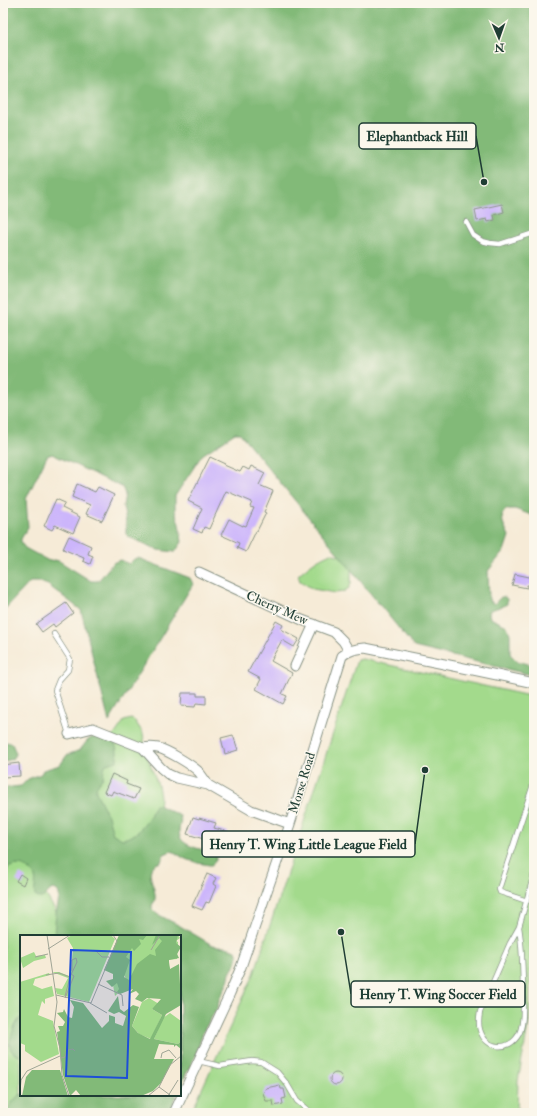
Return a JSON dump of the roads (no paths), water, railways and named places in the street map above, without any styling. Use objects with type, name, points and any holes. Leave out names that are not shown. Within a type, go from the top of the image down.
[{"type":"street","name":"Cherry Mew","points":[[198,572],[334,632],[343,641],[349,651]]},
{"type":"street","points":[[296,666],[314,624]]},
{"type":"street","points":[[349,651],[364,648],[459,666],[534,683]]},
{"type":"street","name":"Morse Road","points":[[174,1113],[241,967],[290,824],[340,660],[342,656],[349,651]]},
{"type":"street","points":[[69,734],[93,728],[143,748],[168,774],[177,778],[208,785],[251,810],[290,824]]},
{"type":"street","points":[[143,748],[160,748],[167,751],[195,768],[208,785]]},
{"type":"lane","points":[[466,222],[473,235],[490,244],[500,244],[534,233]]},
{"type":"lane","points":[[54,634],[70,659],[68,670],[60,680],[55,690],[69,734]]},
{"type":"lane","points":[[527,901],[500,892],[498,889],[534,782]]},
{"type":"lane","points":[[519,927],[522,944],[522,1026],[520,1033],[515,1040],[505,1046],[493,1046],[487,1042],[479,1030],[478,1022],[480,1012],[510,943],[519,927],[534,874],[534,863]]},
{"type":"lane","points":[[198,1061],[220,1066],[252,1061],[261,1062],[277,1072],[287,1084],[297,1102],[311,1113]]},
{"type":"place","name":"Elephantback Hill","points":[[484,182]]},
{"type":"place","name":"Henry T. Wing Little League Field","points":[[425,770]]},
{"type":"place","name":"Henry T. Wing Soccer Field","points":[[341,932]]}]
